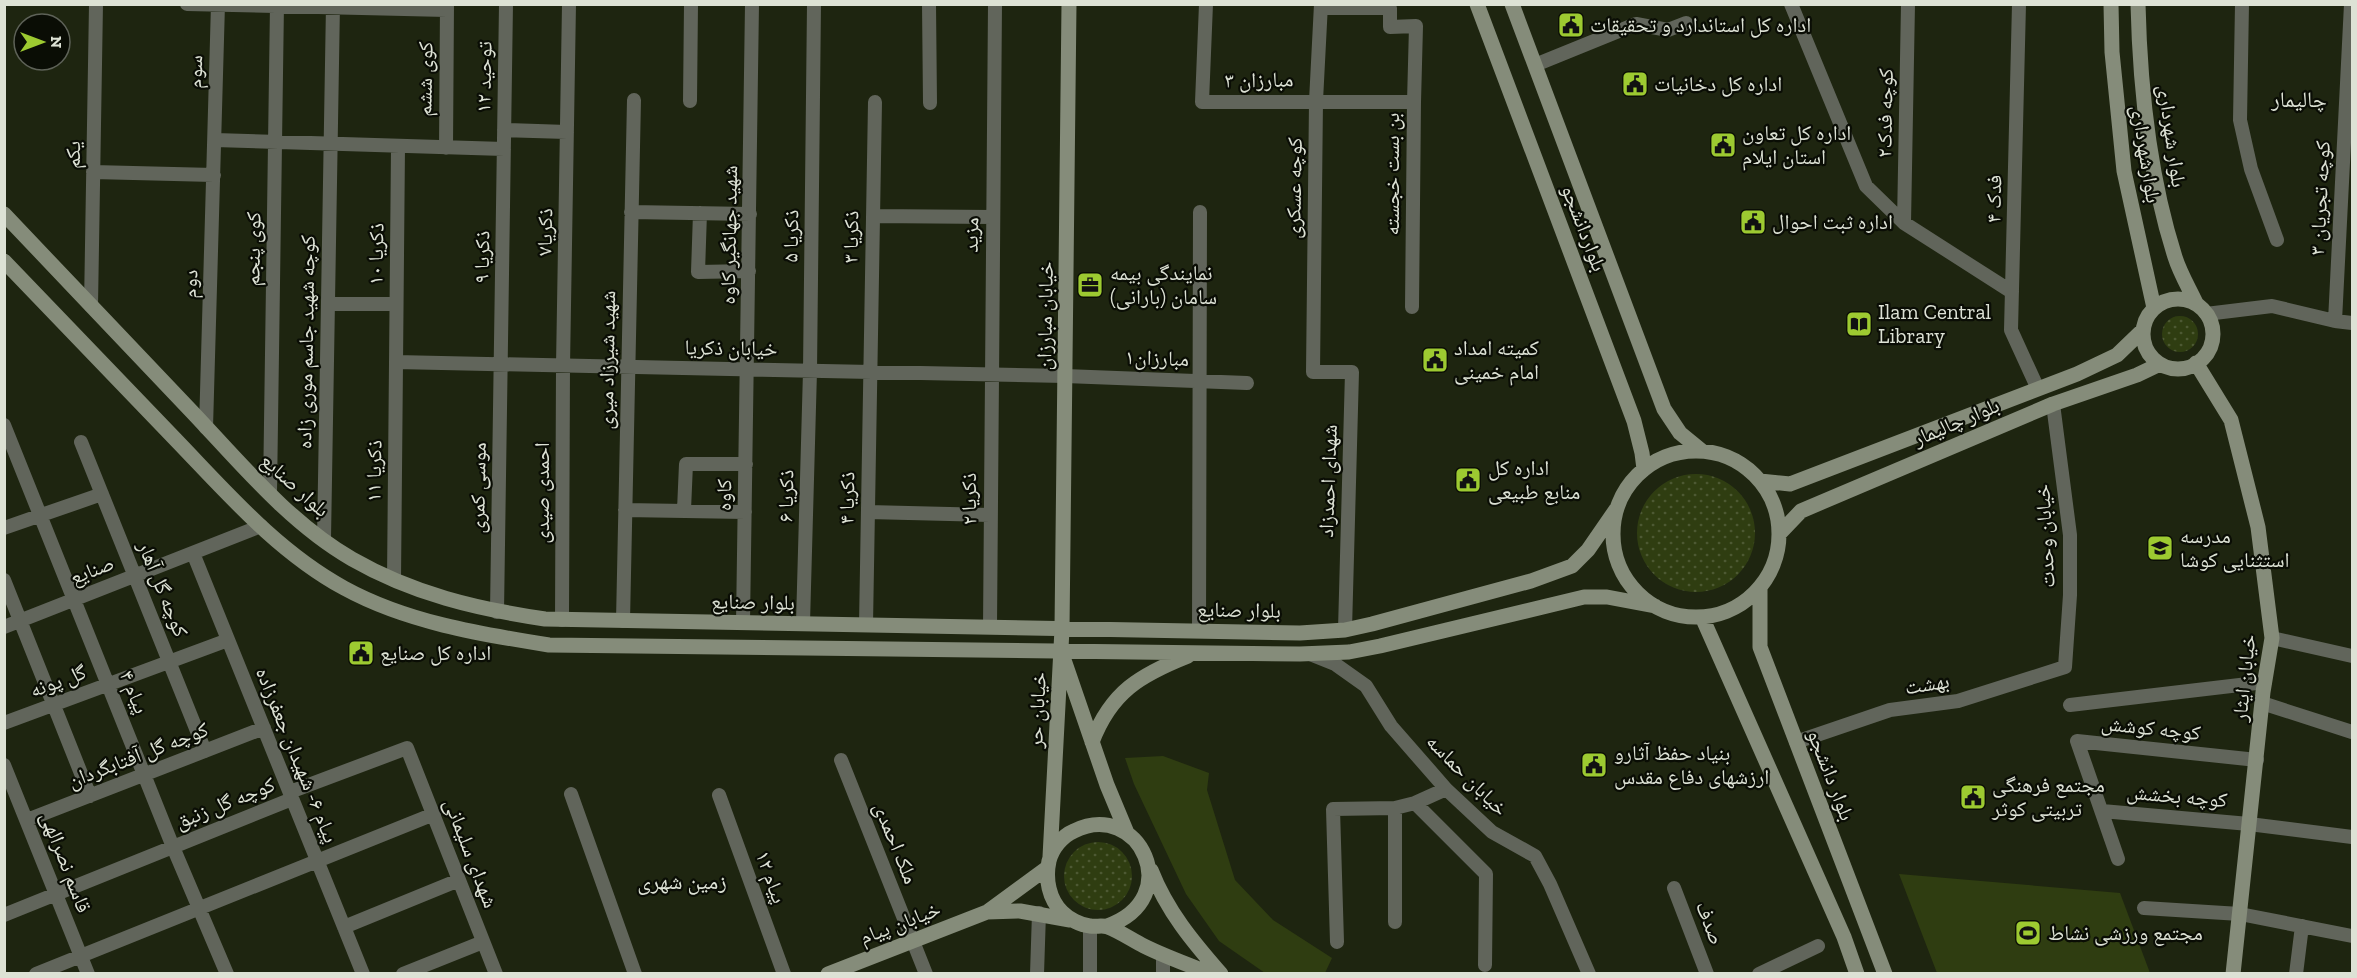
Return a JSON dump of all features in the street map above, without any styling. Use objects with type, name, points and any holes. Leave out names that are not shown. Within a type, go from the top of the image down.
[{"type":"street","name":"یکم","points":[[92,306],[96,4]]},
{"type":"street","points":[[187,4],[447,7]]},
{"type":"street","name":"توحید ۱۲","points":[[504,149],[506,4]]},
{"type":"street","name":"ذکریا۷","points":[[563,366],[569,4]]},
{"type":"street","points":[[690,101],[691,4]]},
{"type":"street","name":"شهید جهانگیر کاوه","points":[[748,369],[752,4]]},
{"type":"street","name":"ذکریا ۵","points":[[810,370],[814,4]]},
{"type":"street","points":[[929,4],[930,103]]},
{"type":"street","name":"مزید","points":[[991,373],[995,4]]},
{"type":"street","name":"خیابان مبارزان","points":[[1061,651],[1069,4]]},
{"type":"street","name":"مبارزان ۳","points":[[1206,4],[1202,102],[1316,101]]},
{"type":"street","name":"بلواردانشجو","points":[[1477,4],[1634,421],[1644,469]]},
{"type":"street","name":"بلواردانشجو","points":[[1512,4],[1664,409],[1680,434],[1702,451]]},
{"type":"street","points":[[1791,4],[1866,186],[1904,223],[2012,292]]},
{"type":"street","name":"کوچه فدک۲","points":[[1904,223],[1908,4]]},
{"type":"street","name":"فدک ۴","points":[[2019,4],[2011,330],[2038,389]]},
{"type":"street","name":"بلوارشهرداری","points":[[2111,4],[2112,52],[2124,171],[2154,308]]},
{"type":"street","name":"بلوار شهرداری","points":[[2138,4],[2139,50],[2151,165],[2175,259],[2201,309]]},
{"type":"street","points":[[2242,4],[2240,120],[2251,169],[2277,240]]},
{"type":"street","name":"کوچه تجریان ۳","points":[[2335,321],[2351,4]]},
{"type":"street","name":"سوم","points":[[214,140],[218,5]]},
{"type":"street","name":"کوی پنجم","points":[[270,493],[277,5]]},
{"type":"street","name":"کوچه شهید جاسم موری زاده","points":[[324,539],[333,6]]},
{"type":"street","points":[[1320,6],[1390,6],[1390,27],[1416,26],[1414,102]]},
{"type":"street","name":"کوچه عسکری","points":[[1313,372],[1316,101],[1320,6]]},
{"type":"street","name":"کوی ششم","points":[[446,148],[447,7]]},
{"type":"street","points":[[1535,65],[1636,24],[1668,30],[1686,23]]},
{"type":"street","name":"شهید شیرزاد میری","points":[[623,621],[633,100]]},
{"type":"street","name":"بن بست خجسته","points":[[1316,101],[1414,102],[1412,307]]},
{"type":"street","name":"ذکریا ۳","points":[[870,372],[874,102]]},
{"type":"street","points":[[504,130],[567,132]]},
{"type":"street","points":[[214,140],[504,149]]},
{"type":"street","name":"دوم","points":[[206,428],[214,140]]},
{"type":"street","name":"ذکریا ۱۰","points":[[396,362],[398,147]]},
{"type":"street","name":"ذکریا ۹","points":[[502,364],[504,149]]},
{"type":"street","points":[[93,172],[214,175]]},
{"type":"street","points":[[631,212],[750,214]]},
{"type":"street","points":[[1199,631],[1200,212]]},
{"type":"street","points":[[699,213],[698,272],[749,271]]},
{"type":"street","name":"بلوار صنایع","points":[[4,214],[206,428],[298,520],[350,558],[394,580],[497,612],[562,620],[1300,633],[1345,630],[1531,581],[1572,566],[1588,550],[1617,508]]},
{"type":"street","points":[[873,216],[993,217]]},
{"type":"street","name":"بلوار صنایع","points":[[4,261],[239,506],[284,547],[343,588],[397,612],[467,630],[549,645],[1310,654],[1349,652],[1380,646],[1584,597],[1607,597],[1655,606]]},
{"type":"street","points":[[2174,299],[2185,299],[2201,309],[2212,327],[2212,338],[2204,357],[2196,363],[2178,369],[2160,364],[2146,349],[2143,330],[2148,314],[2163,301],[2174,299]]},
{"type":"street","points":[[328,304],[396,304]]},
{"type":"street","points":[[2201,309],[2272,306],[2352,323]]},
{"type":"street","name":"بلوار چالیمار","points":[[1760,481],[1790,484],[2038,389],[2117,355],[2143,330]]},
{"type":"street","name":"خیابان ذکریا","points":[[396,362],[1065,376]]},
{"type":"street","name":"ذکریا ۱۱","points":[[394,580],[396,362]]},
{"type":"street","name":"خیابان ایثار","points":[[2196,363],[2231,420],[2259,527],[2272,638],[2262,703],[2233,974]]},
{"type":"street","name":"موسی کمری","points":[[497,612],[502,364]]},
{"type":"street","name":"بلوار چالیمار","points":[[1779,534],[1801,511],[2053,404],[2136,375],[2160,364]]},
{"type":"street","name":"احمدی صیدی","points":[[562,620],[563,366]]},
{"type":"street","name":"کاوه","points":[[743,622],[748,369]]},
{"type":"street","name":"ذکریا ۶","points":[[803,623],[810,370]]},
{"type":"street","name":"ذکریا ۴","points":[[866,625],[870,372]]},
{"type":"street","name":"شهدای احمدزاد","points":[[1313,372],[1352,372],[1345,630]]},
{"type":"street","name":"ذکریا ۲","points":[[990,627],[991,373]]},
{"type":"street","name":"مبارزان۱","points":[[1065,376],[1248,382]]},
{"type":"street","name":"خیابان وحدت","points":[[2053,404],[2070,536],[2070,595],[2065,667]]},
{"type":"street","name":"پیام ۴","points":[[4,425],[173,847],[227,974]]},
{"type":"street","name":"کوچه گل آهار","points":[[81,442],[205,751]]},
{"type":"street","points":[[1702,451],[1724,455],[1744,466],[1760,481],[1774,506],[1779,534],[1773,562],[1760,587],[1734,607],[1702,617],[1670,613],[1655,606],[1633,588],[1618,564],[1613,536],[1617,508],[1628,487],[1644,469],[1662,458],[1682,452],[1702,451]]},
{"type":"street","points":[[684,510],[686,464],[746,464]]},
{"type":"street","points":[[4,528],[102,494]]},
{"type":"street","points":[[625,510],[745,512]]},
{"type":"street","points":[[868,512],[990,515]]},
{"type":"street","name":"صنایع","points":[[4,627],[261,526]]},
{"type":"street","name":"پیام ۶- شهیدان جعفرزاده","points":[[193,553],[363,974]]},
{"type":"street","points":[[4,580],[90,796]]},
{"type":"street","name":"بلوار دانشجو","points":[[1760,587],[1760,647],[1885,974]]},
{"type":"street","points":[[467,630],[472,606]]},
{"type":"street","points":[[1702,617],[1844,937],[1857,974]]},
{"type":"street","points":[[2272,638],[2352,656]]},
{"type":"street","name":"گل پونه","points":[[4,723],[228,640]]},
{"type":"street","name":"خیابان حر","points":[[1061,651],[1092,742],[1127,833]]},
{"type":"street","name":"خیابان حر","points":[[1049,863],[1061,651]]},
{"type":"street","points":[[1092,742],[1101,719],[1116,700],[1136,681],[1160,667],[1196,653]]},
{"type":"street","name":"خیابان حماسه","points":[[1310,654],[1335,664],[1366,686],[1391,726],[1446,789],[1492,832],[1535,856],[1550,884],[1588,974]]},
{"type":"street","name":"بهشت","points":[[1796,742],[1890,710],[1958,701],[2065,667]]},
{"type":"street","points":[[2070,705],[2265,682]]},
{"type":"street","points":[[2262,703],[2352,732]]},
{"type":"street","name":"کوچه گل آفتابگردان","points":[[27,820],[264,728]]},
{"type":"street","name":"کوچه کوشش","points":[[2102,811],[2077,741],[2257,760]]},
{"type":"street","name":"کوچه گل زنبق","points":[[4,915],[173,847],[407,748]]},
{"type":"street","name":"شهدای سلیمانی","points":[[407,748],[496,974]]},
{"type":"street","name":"ملک احمدی","points":[[841,760],[926,974]]},
{"type":"street","name":"قاسم نصرالهی","points":[[4,765],[88,974]]},
{"type":"street","points":[[1337,942],[1333,809],[1395,808],[1415,803],[1446,789]]},
{"type":"street","points":[[571,794],[635,974]]},
{"type":"street","name":"پیام ۱۲","points":[[719,795],[784,974]]},
{"type":"street","points":[[1415,803],[1486,874],[1485,965]]},
{"type":"street","points":[[1395,808],[1395,922]]},
{"type":"street","points":[[2102,811],[2118,859]]},
{"type":"street","name":"کوچه بخشش","points":[[2102,811],[2249,824],[2352,837]]},
{"type":"street","points":[[36,974],[434,814]]},
{"type":"street","points":[[1148,863],[1149,880],[1145,896],[1136,910],[1122,921],[1107,926],[1090,926],[1074,921],[1052,899],[1048,884],[1049,863],[1058,844],[1069,833],[1083,826],[1106,825],[1127,833],[1136,841],[1148,863],[1161,895],[1189,937],[1221,974]]},
{"type":"street","name":"خیابان پیام","points":[[828,974],[987,912],[1049,863]]},
{"type":"street","points":[[344,927],[459,880]]},
{"type":"street","name":"صدف","points":[[1674,888],[1707,974]]},
{"type":"street","points":[[2144,908],[2240,914],[2352,936]]},
{"type":"street","name":"خیابان پیام","points":[[987,912],[1020,910],[1074,921]]},
{"type":"street","points":[[1037,974],[1039,913]]},
{"type":"street","points":[[1090,926],[1090,974]]},
{"type":"street","points":[[1107,926],[1163,955],[1212,974]]},
{"type":"street","points":[[2296,974],[2302,926]]},
{"type":"street","points":[[403,974],[483,942]]},
{"type":"street","points":[[1760,973],[1818,946]]},
{"type":"street","points":[[1163,955],[1163,974]]},
{"type":"green space","points":[[2180,316],[2193,321],[2198,334],[2193,347],[2180,352],[2167,347],[2162,334],[2167,321]]},
{"type":"green space","points":[[1696,474],[1719,478],[1738,491],[1751,510],[1755,533],[1751,556],[1738,575],[1719,588],[1696,592],[1673,588],[1654,575],[1641,556],[1637,533],[1641,510],[1654,491],[1673,478]]},
{"type":"green space","points":[[1163,756],[1209,773],[1207,790],[1235,880],[1273,920],[1332,958],[1325,973],[1265,973],[1219,941],[1186,894],[1134,784],[1125,758]]},
{"type":"green space","points":[[1098,842],[1111,845],[1122,852],[1129,863],[1132,876],[1129,889],[1122,900],[1111,907],[1098,910],[1085,907],[1074,900],[1067,889],[1064,876],[1067,863],[1074,852],[1085,845]]},
{"type":"green space","name":"مجتمع ورزشی نشاط","points":[[1899,874],[2120,893],[2150,973],[1937,973]]},
{"type":"place","name":"اداره کل استاندارد و تحقیقات","points":[[1571,25]]},
{"type":"place","name":"اداره کل دخانیات","points":[[1635,84]]},
{"type":"place","name":"اداره کل تعاون استان ایلام","points":[[1723,145]]},
{"type":"place","name":"اداره ثبت احوال","points":[[1753,222]]},
{"type":"place","name":"نمایندگی بیمه سامان (بارانی)","points":[[1090,285]]},
{"type":"place","name":"Ilam Central Library","points":[[1859,324]]},
{"type":"place","name":"کمیته امداد امام خمینی","points":[[1435,360]]},
{"type":"place","name":"اداره کل منابع طبیعی","points":[[1468,480]]},
{"type":"place","name":"مدرسه استثنایی کوشا","points":[[2160,548]]},
{"type":"place","name":"اداره کل صنایع","points":[[361,653]]},
{"type":"place","name":"بنیاد حفظ آثارو ارزشهای دفاع مقدس","points":[[1594,765]]},
{"type":"place","name":"مجتمع فرهنگی تربیتی کوثر","points":[[1973,797]]},
{"type":"place","name":"مجتمع ورزشی نشاط","points":[[2028,933]]},
{"type":"district","name":"چالیمار","points":[[2299,99]]},
{"type":"district","name":"زمین شهری","points":[[682,881]]}]
